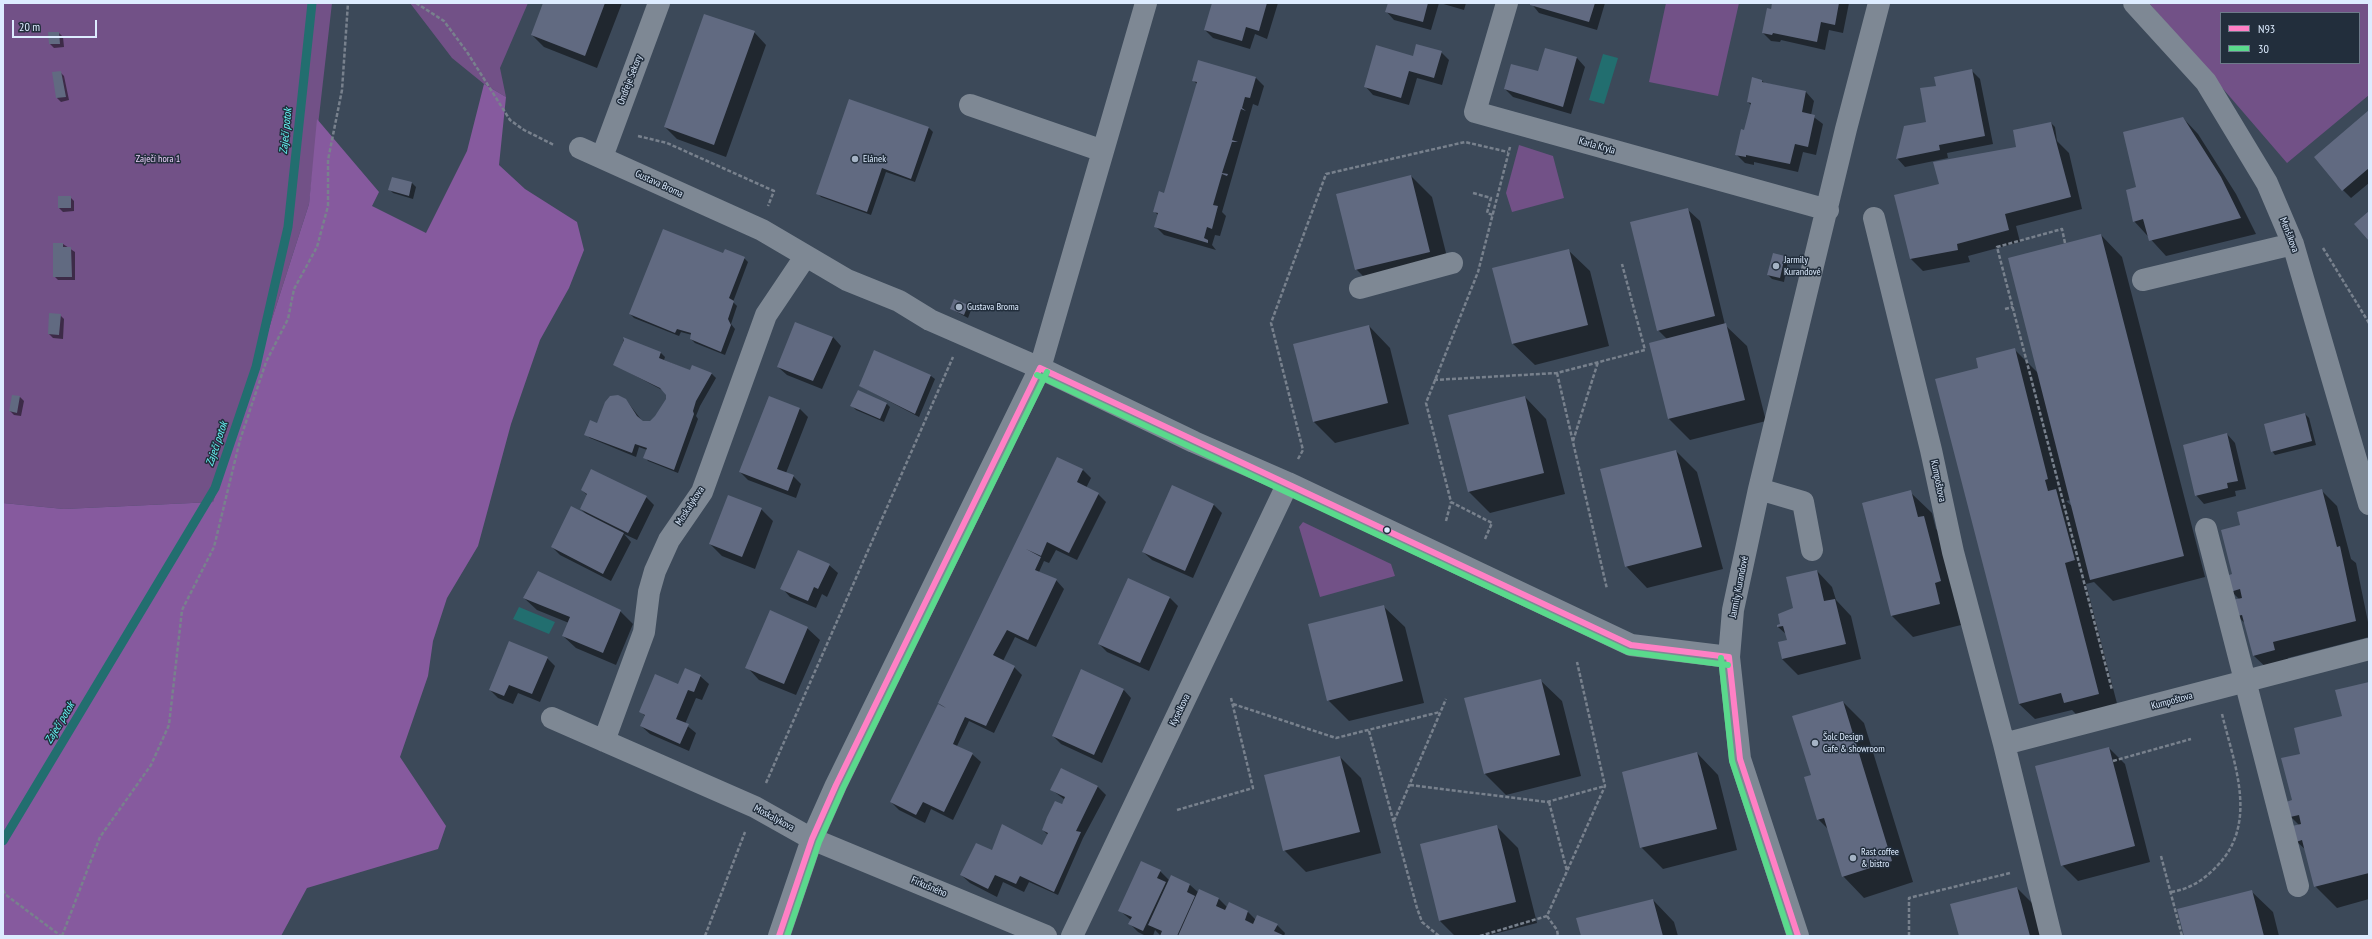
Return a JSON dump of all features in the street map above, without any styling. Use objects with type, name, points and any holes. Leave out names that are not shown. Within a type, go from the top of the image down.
[{"type":"street","name":"Ondřeje Sekory","points":[[602,157],[659,3]]},
{"type":"street","points":[[779,936],[812,839],[836,785],[1040,368],[1146,3]]},
{"type":"street","name":"Karla Kryla","points":[[1507,3],[1475,112],[1828,210]]},
{"type":"street","name":"Jarmily Kurandové","points":[[1798,936],[1740,760],[1729,657],[1733,610],[1759,489],[1879,3]]},
{"type":"street","name":"Menšíkova","points":[[2134,3],[2206,82],[2267,183],[2293,244],[2369,504]]},
{"type":"street","points":[[970,105],[1103,151]]},
{"type":"street","name":"Gustava Broma","points":[[580,148],[762,230],[804,257],[847,280],[899,301],[930,320],[1040,368]]},
{"type":"street","name":"Kumpoštova","points":[[1874,218],[1931,450],[1953,552],[2004,744],[2033,868],[2051,936]]},
{"type":"street","points":[[2142,280],[2293,244]]},
{"type":"street","name":"Moskalykova","points":[[604,740],[644,632],[649,592],[655,571],[669,540],[702,492],[766,315],[804,257]]},
{"type":"street","points":[[1360,288],[1452,263]]},
{"type":"street","points":[[1040,368],[1194,442],[1291,474],[1631,645],[1729,657]]},
{"type":"street","name":"Kyselkova","points":[[1072,936],[1291,474]]},
{"type":"street","points":[[1759,489],[1803,502],[1812,550]]},
{"type":"street","points":[[2206,529],[2298,886]]},
{"type":"street","name":"Kumpoštova","points":[[2004,744],[2369,649]]},
{"type":"street","name":"Moskalykova","points":[[552,718],[755,807],[812,839]]},
{"type":"street","name":"Firkušného","points":[[812,839],[1046,936]]},
{"type":"path","points":[[3,890],[6,895],[62,936],[100,837],[151,765],[169,726],[182,610],[214,547],[240,440],[266,362],[288,319],[294,289],[317,247],[326,213],[328,160],[342,90],[348,3]]},
{"type":"path","points":[[416,3],[444,21],[467,52],[510,120],[524,130],[574,154],[580,148]]},
{"type":"path","points":[[612,130],[667,143],[774,191],[766,213]]},
{"type":"path","points":[[1291,474],[1303,450],[1271,323],[1326,174],[1465,142],[1508,152]]},
{"type":"path","points":[[1446,521],[1451,502],[1426,403],[1478,272],[1508,152],[1514,142]]},
{"type":"path","points":[[1473,193],[1491,198],[1487,213],[1493,215]]},
{"type":"path","points":[[2065,243],[2062,229],[1997,247],[2112,691]]},
{"type":"path","points":[[1434,380],[1556,373],[1645,350],[1622,264]]},
{"type":"path","points":[[2005,309],[2013,307]]},
{"type":"path","points":[[706,936],[755,807],[964,334]]},
{"type":"path","points":[[1573,441],[1599,362]]},
{"type":"path","points":[[1556,373],[1607,589]]},
{"type":"path","points":[[1451,502],[1492,522],[1485,539]]},
{"type":"path","points":[[1480,936],[1547,916],[1606,786],[1577,662]]},
{"type":"path","points":[[1178,810],[1253,788],[1231,698]]},
{"type":"path","points":[[1394,822],[1446,699]]},
{"type":"path","points":[[1233,704],[1336,738],[1440,712]]},
{"type":"path","points":[[2171,892],[2196,884],[2211,872],[2230,850],[2236,837],[2242,812],[2240,787],[2222,711]]},
{"type":"path","points":[[1369,730],[1422,922],[1439,936]]},
{"type":"path","points":[[2113,761],[2191,739]]},
{"type":"path","points":[[1410,785],[1549,802],[1606,786]]},
{"type":"path","points":[[1549,802],[1567,872]]},
{"type":"path","points":[[2161,856],[2182,936]]},
{"type":"path","points":[[1909,936],[1909,898],[2033,868]]},
{"type":"path","points":[[1547,916],[1557,930],[1558,936]]},
{"type":"green space","name":"Zaječí hora 1","points":[[3,3],[332,3],[309,204],[213,502],[64,509],[3,503]]},
{"type":"green space","points":[[410,3],[528,3],[500,68],[506,97],[484,84],[452,58]]},
{"type":"green space","points":[[1666,3],[1739,3],[1718,96],[1649,82]]},
{"type":"green space","points":[[2149,3],[2369,3],[2369,95],[2287,163]]},
{"type":"green space","points":[[1519,145],[1553,156],[1564,198],[1512,212],[1506,193]]},
{"type":"green space","points":[[1303,522],[1391,564],[1395,576],[1320,597],[1299,527]]},
{"type":"shaded area","points":[[1603,54],[1618,58],[1604,104],[1589,100]]},
{"type":"shaded area","points":[[484,84],[506,97],[499,165],[525,189],[577,222],[584,250],[569,288],[540,340],[511,424],[478,546],[447,598],[433,641],[428,676],[400,757],[446,826],[438,849],[307,888],[281,936],[3,936],[3,503],[64,509],[213,502],[309,204],[317,119],[379,192],[372,206],[426,233],[467,151]]},
{"type":"shaded area","points":[[519,607],[555,622],[549,634],[513,619]]},
{"type":"building","points":[[543,3],[605,3],[585,56],[531,35]]},
{"type":"building","points":[[1212,3],[1267,3],[1259,31],[1246,27],[1242,41],[1204,30]]},
{"type":"building","points":[[1388,3],[1428,3],[1423,22],[1385,12]]},
{"type":"building","points":[[1530,3],[1595,3],[1589,22],[1530,5]]},
{"type":"building","points":[[1772,3],[1839,3],[1835,25],[1821,22],[1817,42],[1773,33],[1772,35],[1762,33],[1767,8],[1771,9]]},
{"type":"building","points":[[704,14],[755,31],[714,145],[664,127]]},
{"type":"building","points":[[48,32],[59,32],[60,44],[49,44]]},
{"type":"building","points":[[1416,44],[1442,51],[1434,78],[1409,71],[1401,98],[1364,87],[1376,45],[1413,56]]},
{"type":"building","points":[[1545,48],[1577,57],[1563,107],[1504,89],[1511,64],[1538,71]]},
{"type":"building","points":[[1198,60],[1256,77],[1250,98],[1245,97],[1242,108],[1246,111],[1241,109],[1232,140],[1238,142],[1232,142],[1222,173],[1228,174],[1227,176],[1222,174],[1213,205],[1218,206],[1212,229],[1207,227],[1204,238],[1208,240],[1208,243],[1154,227],[1158,213],[1153,212],[1159,191],[1164,193],[1197,82],[1192,81]]},
{"type":"building","points":[[1972,69],[1985,136],[1939,145],[1940,150],[1896,159],[1904,126],[1926,122],[1920,88],[1936,86],[1934,77]]},
{"type":"building","points":[[61,71],[66,97],[56,98],[52,72]]},
{"type":"building","points":[[1752,77],[1762,80],[1762,82],[1806,91],[1802,112],[1815,115],[1808,147],[1795,144],[1790,164],[1746,155],[1746,157],[1735,155],[1741,129],[1744,130],[1751,103],[1747,102]]},
{"type":"building","points":[[849,99],[929,127],[911,179],[882,168],[867,212],[816,194]]},
{"type":"building","points":[[2369,110],[2369,168],[2342,191],[2314,157]]},
{"type":"building","points":[[2183,117],[2221,177],[2241,218],[2149,241],[2143,219],[2133,222],[2126,190],[2136,187],[2123,132]]},
{"type":"building","points":[[2051,122],[2071,197],[2005,214],[2009,230],[1957,244],[1958,250],[1910,259],[1894,195],[1939,184],[1933,162],[2016,147],[2013,130]]},
{"type":"building","points":[[1411,175],[1430,252],[1355,270],[1336,194]]},
{"type":"building","points":[[392,177],[412,182],[409,196],[388,190]]},
{"type":"building","points":[[58,196],[71,196],[71,208],[58,208]]},
{"type":"building","points":[[1688,208],[1715,316],[1657,331],[1630,222]]},
{"type":"building","points":[[2369,211],[2369,241],[2354,224]]},
{"type":"building","points":[[663,229],[723,253],[725,249],[745,257],[729,298],[734,301],[728,319],[731,325],[721,352],[690,339],[691,333],[677,329],[675,333],[629,314]]},
{"type":"building","points":[[2101,234],[2184,556],[2090,580],[2008,258]]},
{"type":"building","points":[[53,243],[63,243],[63,247],[71,247],[72,277],[53,277]]},
{"type":"building","points":[[1569,249],[1588,325],[1512,344],[1492,268]]},
{"type":"building","name":"Jarmily Kurandové","points":[[1773,253],[1785,256],[1780,278],[1767,275]]},
{"type":"building","name":"Gustava Broma","points":[[954,299],[968,305],[964,315],[950,309]]},
{"type":"building","points":[[49,313],[61,314],[59,335],[48,334]]},
{"type":"building","points":[[795,322],[833,337],[813,381],[777,367]]},
{"type":"building","points":[[1726,323],[1745,400],[1668,419],[1649,343]]},
{"type":"building","points":[[1369,325],[1388,403],[1313,422],[1293,344]]},
{"type":"building","points":[[623,337],[661,352],[659,358],[690,370],[692,365],[712,373],[696,401],[693,411],[694,414],[674,470],[643,458],[647,448],[635,444],[632,453],[584,435],[590,420],[597,423],[605,402],[610,396],[618,395],[626,399],[637,416],[643,421],[650,421],[666,399],[666,395],[660,388],[613,365],[624,340]]},
{"type":"building","points":[[2015,348],[2048,479],[2045,480],[2048,491],[2056,489],[2075,560],[2065,563],[2099,694],[2064,703],[2061,693],[2019,704],[1935,379],[1978,368],[1976,358]]},
{"type":"building","points":[[874,350],[931,375],[915,414],[859,386]]},
{"type":"building","points":[[858,390],[887,403],[880,419],[850,406]]},
{"type":"building","points":[[12,395],[20,396],[17,413],[9,411]]},
{"type":"building","points":[[769,396],[800,408],[777,469],[794,475],[788,491],[739,472]]},
{"type":"building","points":[[1525,396],[1544,473],[1468,492],[1448,415]]},
{"type":"building","points":[[2305,413],[2312,441],[2271,452],[2264,424]]},
{"type":"building","points":[[2227,433],[2238,481],[2227,483],[2228,488],[2195,496],[2183,445]]},
{"type":"building","points":[[1676,450],[1702,547],[1625,567],[1600,469]]},
{"type":"building","points":[[1057,457],[1083,469],[1077,482],[1099,493],[1069,553],[1047,542],[1041,556],[1026,549],[1041,557],[1035,570],[1057,579],[1028,640],[1007,630],[993,655],[1015,666],[986,726],[965,717],[953,744],[973,753],[944,812],[923,802],[916,815],[890,802],[938,704],[946,708],[938,703]]},
{"type":"building","points":[[591,469],[647,496],[628,533],[580,509],[587,494],[581,490]]},
{"type":"building","points":[[1172,485],[1214,504],[1185,571],[1142,552]]},
{"type":"building","points":[[2322,489],[2337,547],[2340,546],[2356,621],[2273,642],[2275,650],[2253,656],[2242,615],[2237,616],[2232,600],[2242,598],[2240,589],[2230,592],[2226,576],[2232,574],[2221,530],[2240,525],[2237,512]]},
{"type":"building","points":[[1911,490],[1918,517],[1924,516],[1941,581],[1935,583],[1940,604],[1891,616],[1862,503]]},
{"type":"building","points":[[728,495],[762,508],[742,557],[709,544]]},
{"type":"building","points":[[571,506],[624,533],[603,574],[551,547]]},
{"type":"building","points":[[798,550],[830,564],[818,589],[814,587],[808,601],[780,589]]},
{"type":"building","points":[[1817,570],[1824,601],[1835,599],[1846,644],[1782,659],[1778,642],[1787,640],[1783,626],[1777,627],[1777,625],[1780,624],[1778,614],[1793,608],[1786,577]]},
{"type":"building","points":[[538,571],[621,610],[603,653],[562,636],[570,617],[523,598]]},
{"type":"building","points":[[1128,578],[1170,597],[1140,663],[1098,644]]},
{"type":"building","points":[[1384,605],[1403,681],[1327,701],[1308,624]]},
{"type":"building","points":[[770,610],[808,627],[784,684],[745,668]]},
{"type":"building","points":[[509,641],[548,657],[532,694],[509,685],[504,696],[489,690]]},
{"type":"building","points":[[685,668],[701,675],[694,692],[688,690],[676,719],[689,724],[680,744],[640,726],[645,715],[639,712],[655,674],[678,684]]},
{"type":"building","points":[[1081,669],[1124,689],[1094,755],[1052,736]]},
{"type":"building","points":[[1541,679],[1560,755],[1484,774],[1464,698]]},
{"type":"building","points":[[2369,682],[2369,873],[2314,887],[2302,840],[2296,842],[2292,826],[2301,824],[2299,815],[2290,817],[2286,802],[2292,800],[2281,758],[2300,754],[2294,728],[2342,716],[2335,690]]},
{"type":"building","points":[[1843,701],[1892,861],[1842,877],[1824,818],[1817,820],[1804,777],[1811,775],[1792,716]]},
{"type":"building","points":[[2109,747],[2135,846],[2061,866],[2035,766]]},
{"type":"building","points":[[1697,752],[1717,829],[1640,848],[1622,772]]},
{"type":"building","points":[[1340,756],[1360,832],[1283,851],[1264,775]]},
{"type":"building","points":[[1061,768],[1098,786],[1076,831],[1081,832],[1054,892],[1020,876],[1016,884],[995,875],[988,889],[960,875],[976,843],[992,850],[1002,824],[1042,845],[1048,833],[1042,830],[1047,817],[1055,801],[1062,804],[1065,797],[1050,790]]},
{"type":"building","points":[[1497,825],[1516,902],[1439,921],[1420,844]]},
{"type":"building","points":[[1141,861],[1161,870],[1157,878],[1166,882],[1143,931],[1128,924],[1132,917],[1118,911]]},
{"type":"building","points":[[1171,875],[1190,884],[1187,892],[1195,896],[1177,936],[1160,936],[1162,931],[1148,925]]},
{"type":"building","points":[[2017,887],[2030,936],[1959,936],[1950,904]]},
{"type":"building","points":[[1199,889],[1219,898],[1216,906],[1225,910],[1229,902],[1248,911],[1245,920],[1253,924],[1257,915],[1278,924],[1274,931],[1285,936],[1178,936]]},
{"type":"building","points":[[2252,890],[2264,936],[2184,936],[2177,909]]},
{"type":"building","points":[[1653,899],[1663,936],[1581,936],[1576,918]]},
{"type":"waterway","name":"Zaječí potok","points":[[3,841],[215,488],[256,367],[288,227],[312,3]]},
{"type":"transit line","name":"N93","points":[[1040,368],[1631,645],[1729,657]]},
{"type":"transit line","name":"N93","points":[[779,936],[812,839],[836,785],[1040,368]]},
{"type":"transit line","name":"30","points":[[787,936],[819,842],[843,788],[1047,372]]},
{"type":"transit line","name":"30","points":[[1037,375],[1628,652],[1728,665]]},
{"type":"transit line","name":"N93","points":[[1729,657],[1740,759],[1798,936]]},
{"type":"transit line","name":"30","points":[[1721,658],[1732,761],[1790,936]]},
{"type":"place","name":"Elánek","points":[[855,159]]},
{"type":"place","name":"Jarmily Kurandové","points":[[1776,266]]},
{"type":"place","name":"Gustava Broma","points":[[959,307]]},
{"type":"place","name":"Šolc Design Cafe & showroom","points":[[1815,743]]},
{"type":"place","name":"Rast coffee & bistro","points":[[1853,858]]}]
